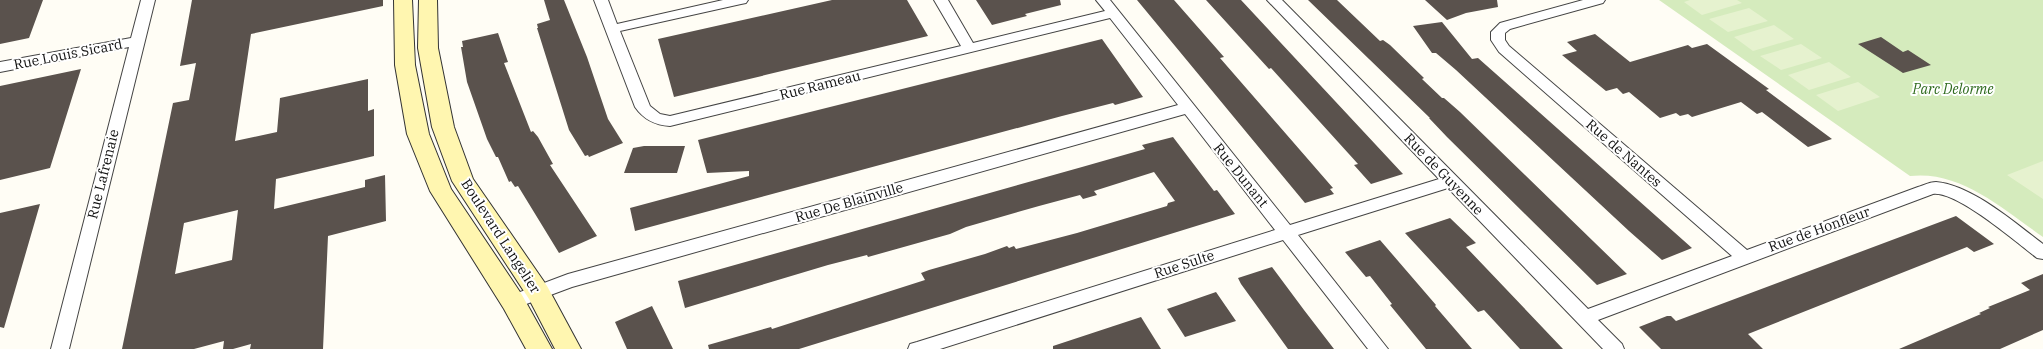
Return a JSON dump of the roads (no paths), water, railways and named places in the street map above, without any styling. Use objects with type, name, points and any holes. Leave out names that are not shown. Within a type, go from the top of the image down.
[{"type":"main road","name":"Boulevard Langelier","points":[[403,0],[405,65],[418,134],[441,191],[513,302],[539,349]]},
{"type":"main road","name":"Boulevard Langelier","points":[[428,0],[428,48],[443,127],[463,181],[538,292],[568,349]]},
{"type":"street","name":"Rue Lafrenaie","points":[[60,349],[148,0]]},
{"type":"street","name":"Rue Rameau","points":[[601,0],[643,107],[649,115],[658,120],[670,121],[1113,13]]},
{"type":"street","points":[[612,29],[740,0]]},
{"type":"street","points":[[941,0],[970,49]]},
{"type":"street","name":"Rue Dunant","points":[[1103,0],[1379,349]]},
{"type":"street","name":"Rue de Guyenne","points":[[1274,0],[1615,349]]},
{"type":"street","name":"Rue de Nantes","points":[[1598,0],[1505,26],[1498,32],[1498,40],[1504,49],[1744,257]]},
{"type":"street","name":"Rue Louis Sicard","points":[[0,67],[137,41]]},
{"type":"street","name":"Rue De Blainville","points":[[513,302],[568,281],[1187,108]]},
{"type":"street","name":"Rue Sulte","points":[[917,349],[1450,181]]},
{"type":"street","name":"Rue de Honfleur","points":[[1584,318],[1744,257],[1924,191],[1936,188],[1949,191],[1967,200],[2043,253]]},
{"type":"park label","name":"Parc Delorme","points":[[1953,89]]}]
